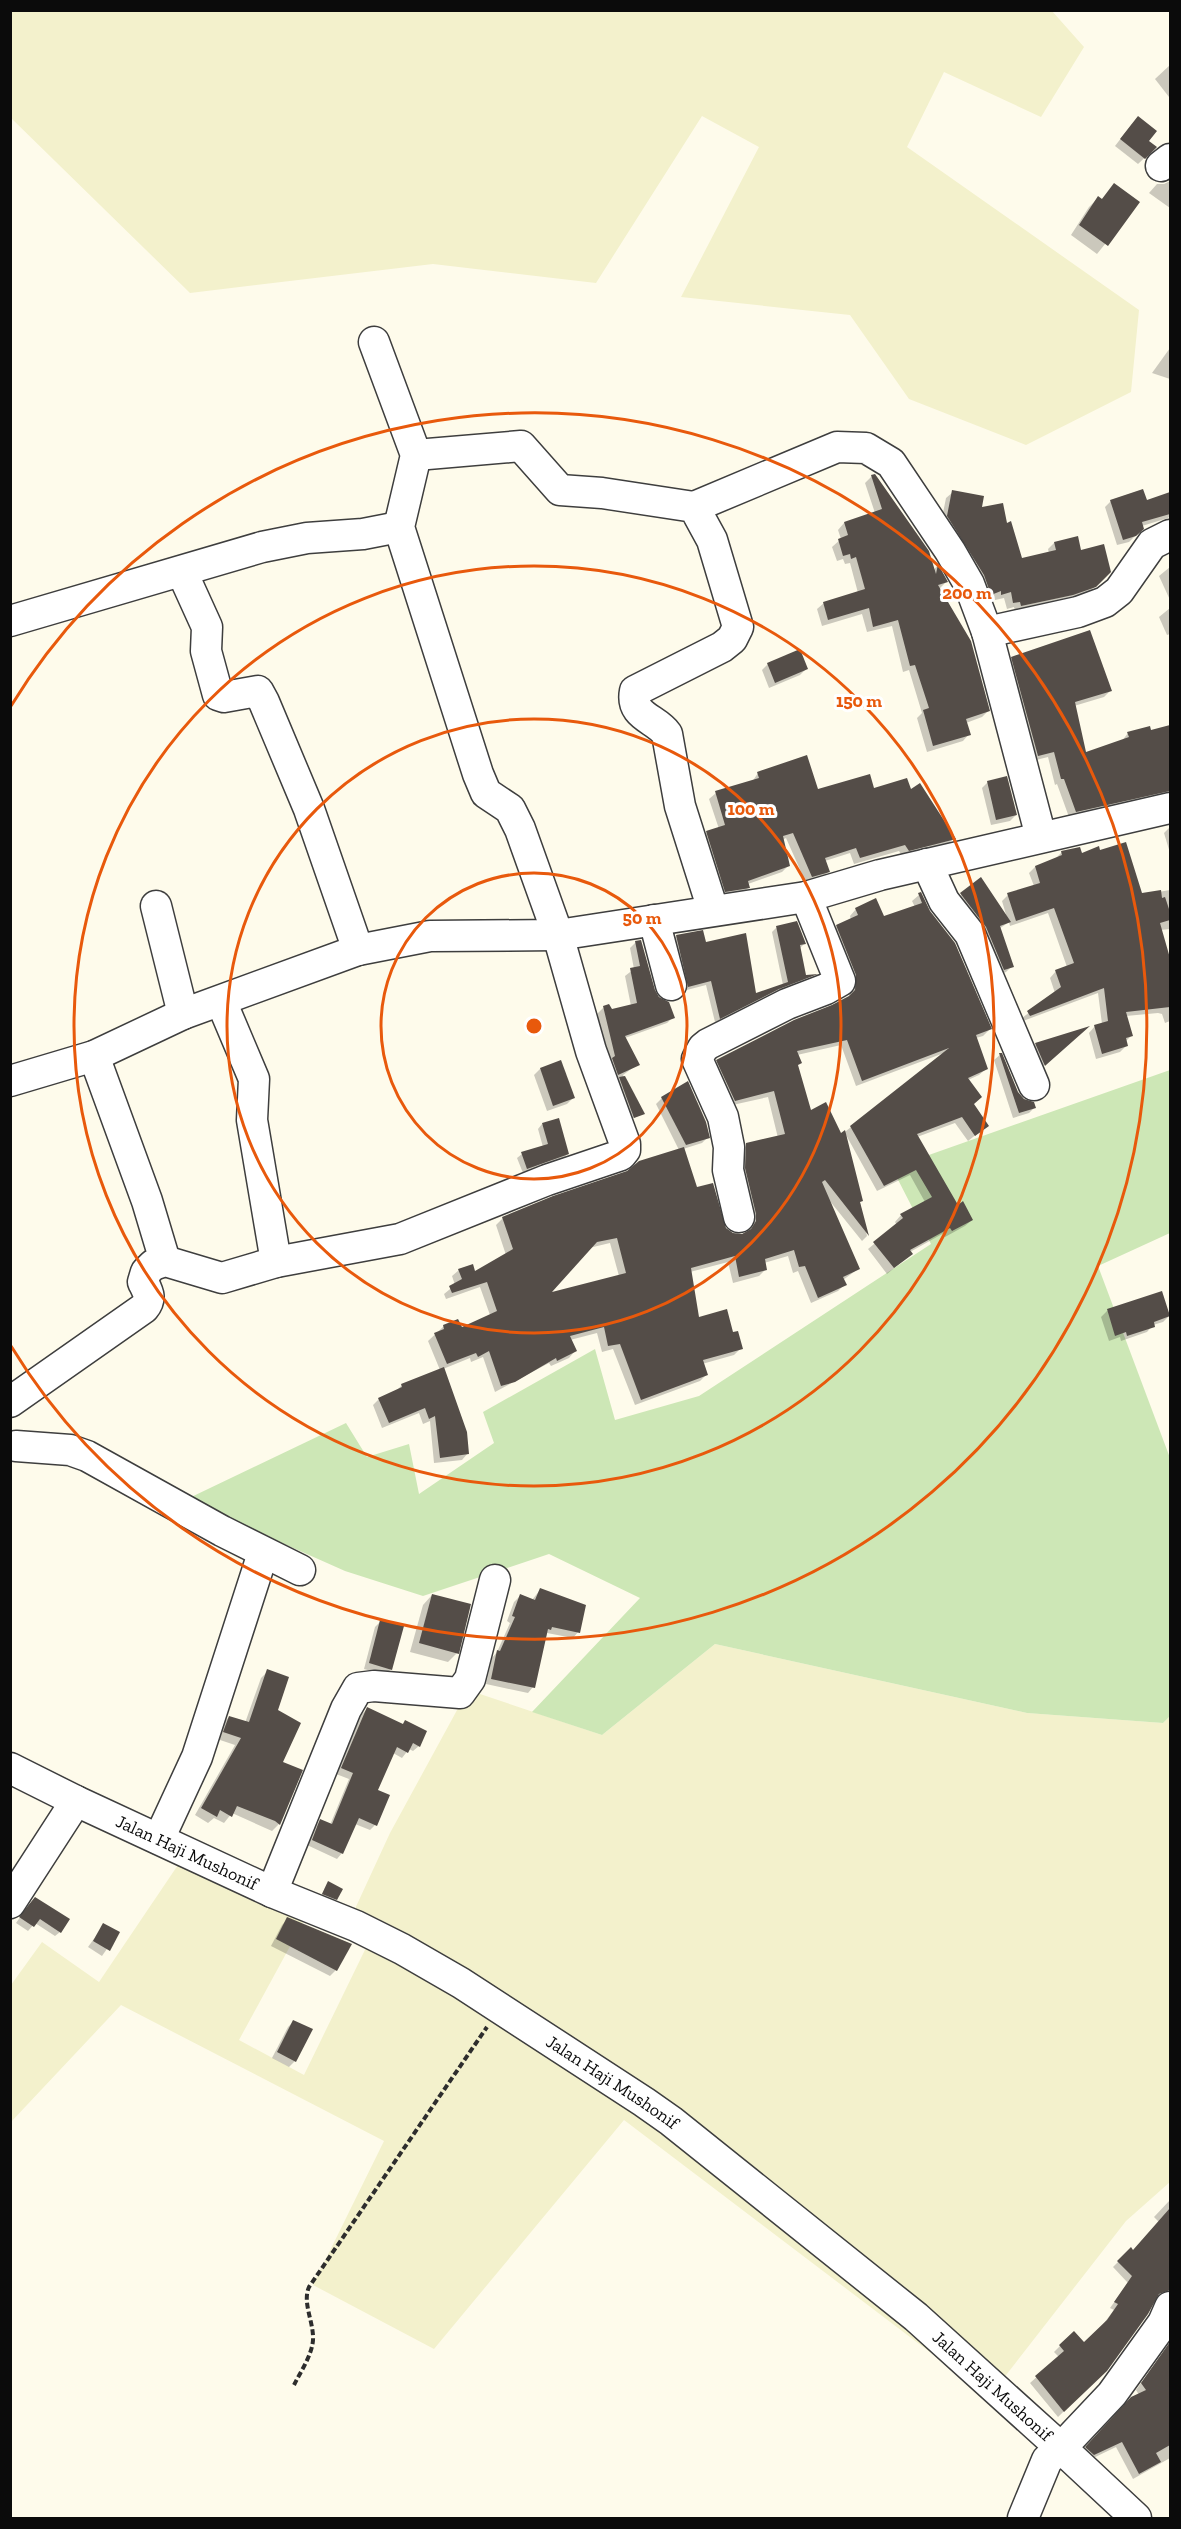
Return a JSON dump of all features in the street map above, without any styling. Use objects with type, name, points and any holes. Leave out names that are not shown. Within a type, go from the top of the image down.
[{"type":"street","points":[[10,1402],[144,1308],[149,1295],[143,1282],[146,1272],[153,1264],[165,1261],[222,1278],[276,1262],[400,1239],[547,1180],[621,1155],[625,1150],[625,1144],[591,1051],[558,935],[514,817],[510,809],[486,793],[478,774],[399,527],[416,455],[374,342]]},
{"type":"street","points":[[416,455],[521,446],[560,490],[602,493],[694,507],[837,447],[867,448],[891,463],[950,551],[969,584],[987,632],[1041,837]]},
{"type":"street","points":[[694,507],[712,540],[738,627],[732,639],[722,647],[635,692],[633,700],[641,715],[661,725],[668,734],[681,806],[714,910]]},
{"type":"street","points":[[10,621],[262,547],[307,538],[363,534],[399,527]]},
{"type":"street","points":[[987,632],[1078,612],[1105,602],[1119,591],[1152,544],[1170,535]]},
{"type":"street","points":[[182,572],[207,627],[206,651],[218,695],[224,697],[258,691],[264,702],[309,809],[358,950]]},
{"type":"street","points":[[10,1081],[94,1056],[183,1014],[358,950],[430,936],[558,935],[806,897],[880,875],[1170,808]]},
{"type":"street","points":[[927,864],[944,901],[970,934],[1034,1085]]},
{"type":"street","points":[[739,1217],[728,1170],[729,1147],[723,1117],[697,1059],[708,1044],[787,1004],[840,981],[806,897]]},
{"type":"street","points":[[156,906],[183,1014]]},
{"type":"street","points":[[654,920],[671,985]]},
{"type":"street","points":[[221,1001],[254,1079],[252,1120],[276,1262]]},
{"type":"street","points":[[94,1056],[147,1201],[165,1261]]},
{"type":"street","points":[[12,1445],[70,1450],[87,1456],[263,1553],[300,1570]]},
{"type":"street","points":[[159,1839],[197,1757],[263,1553]]},
{"type":"street","points":[[272,1892],[346,1708],[358,1688],[374,1686],[460,1693],[470,1679],[495,1580]]},
{"type":"street","name":"Jalan Haji Mushonif","points":[[10,1768],[272,1892],[356,1926],[402,1949],[461,1983],[670,2121],[916,2317],[1136,2518]]},
{"type":"street","points":[[10,1903],[76,1801]]},
{"type":"street","points":[[1023,2518],[1047,2460],[1112,2394],[1163,2323],[1170,2307]]},
{"type":"path","points":[[294,2385],[312,2347],[313,2337],[307,2298],[309,2287],[500,2009]]},
{"type":"shaded area","points":[[10,11],[1052,11],[1084,47],[1041,117],[944,72],[907,147],[1139,310],[1131,392],[1026,445],[909,399],[850,315],[681,297],[759,147],[702,116],[596,283],[433,264],[190,293],[11,118]]},
{"type":"shaded area","points":[[715,1644],[1027,1713],[1163,1723],[1170,1716],[1170,2182],[1126,2221],[989,2397],[624,2120],[434,2349],[313,2285],[384,2141],[121,2005],[11,2122],[11,1985],[42,1942],[99,1982],[182,1859],[307,1915],[239,2040],[304,2075],[380,1919],[354,1911],[390,1833],[468,1690],[602,1735]]},
{"type":"green space","points":[[1170,1070],[1170,1233],[1098,1266],[1170,1458],[1170,1716],[1163,1723],[1027,1713],[715,1644],[602,1735],[532,1712],[640,1598],[549,1554],[423,1596],[345,1571],[185,1500],[346,1423],[367,1457],[409,1444],[419,1494],[494,1443],[483,1412],[595,1349],[615,1420],[699,1396],[931,1244],[892,1168]]},
{"type":"building","points":[[1138,116],[1157,131],[1149,141],[1157,147],[1145,159],[1120,139]]},
{"type":"building","points":[[1114,183],[1140,202],[1108,246],[1079,225],[1098,196],[1102,199]]},
{"type":"building","points":[[875,474],[929,551],[936,574],[938,564],[948,582],[938,585],[971,641],[990,711],[966,719],[971,735],[933,746],[923,710],[929,708],[915,665],[910,666],[898,620],[873,627],[869,608],[828,620],[823,602],[865,589],[856,557],[851,559],[850,554],[843,556],[838,539],[848,535],[844,522],[882,509],[871,475]]},
{"type":"building","points":[[1143,489],[1147,500],[1170,492],[1170,514],[1142,522],[1144,529],[1136,536],[1123,540],[1110,500]]},
{"type":"building","points":[[952,490],[984,496],[982,507],[1003,503],[1007,523],[1011,521],[1022,558],[1056,550],[1054,542],[1078,536],[1081,550],[1104,544],[1111,572],[1096,587],[1073,595],[1021,606],[1020,602],[1013,603],[1011,592],[1001,595],[1001,591],[991,595],[984,575],[947,516]]},
{"type":"building","points":[[1090,630],[1112,691],[1075,702],[1086,752],[1129,737],[1127,732],[1150,726],[1151,730],[1170,725],[1170,791],[1076,812],[1064,779],[1061,779],[1054,752],[1038,756],[1011,657]]},
{"type":"building","points":[[800,649],[808,669],[775,683],[767,663]]},
{"type":"building","points":[[807,755],[818,789],[870,774],[874,788],[907,778],[911,789],[920,783],[956,839],[909,851],[905,845],[860,858],[856,848],[825,858],[830,872],[812,877],[793,833],[783,836],[790,866],[748,881],[750,888],[725,892],[706,831],[725,825],[715,791],[759,778],[757,772]]},
{"type":"building","points":[[1007,776],[1017,815],[996,820],[987,781]]},
{"type":"building","points":[[1126,842],[1142,893],[1161,890],[1162,898],[1165,897],[1170,912],[1170,920],[1160,923],[1170,958],[1170,1007],[1126,1012],[1133,1036],[1126,1038],[1128,1046],[1102,1054],[1094,1025],[1108,1021],[1104,988],[1030,1016],[1027,1011],[1061,987],[1055,970],[1074,963],[1054,908],[1016,921],[1007,893],[1040,883],[1035,866],[1062,855],[1061,851],[1080,847],[1082,853],[1099,846],[1100,850]]},
{"type":"building","points":[[981,877],[1011,922],[1000,926],[1014,967],[1004,970],[986,927],[960,893]]},
{"type":"building","points":[[921,892],[930,911],[955,943],[992,1029],[976,1035],[988,1069],[968,1078],[982,1097],[974,1104],[989,1126],[975,1136],[962,1117],[917,1134],[958,1205],[963,1201],[973,1220],[952,1231],[950,1228],[910,1250],[913,1254],[894,1268],[873,1242],[903,1218],[900,1214],[932,1197],[916,1170],[884,1186],[850,1126],[949,1048],[862,1081],[847,1040],[797,1051],[802,1063],[798,1065],[811,1110],[826,1102],[841,1133],[845,1130],[863,1201],[860,1202],[869,1236],[825,1180],[822,1182],[860,1269],[843,1277],[847,1285],[818,1298],[805,1266],[799,1267],[794,1250],[765,1259],[767,1270],[739,1277],[735,1256],[691,1268],[699,1317],[727,1309],[733,1332],[738,1331],[743,1349],[703,1360],[708,1375],[641,1400],[620,1344],[608,1346],[604,1327],[570,1336],[577,1351],[557,1361],[556,1358],[515,1382],[501,1386],[489,1351],[478,1357],[476,1353],[447,1364],[434,1333],[444,1329],[443,1325],[458,1319],[462,1327],[497,1311],[487,1282],[452,1293],[449,1286],[462,1279],[458,1269],[473,1264],[475,1271],[513,1249],[502,1217],[553,1196],[627,1171],[639,1161],[684,1147],[697,1187],[713,1183],[726,1228],[733,1233],[742,1234],[751,1229],[756,1221],[756,1214],[745,1168],[746,1143],[785,1134],[774,1091],[735,1101],[716,1060],[794,1020],[849,996],[855,990],[856,975],[836,925],[858,915],[855,908],[876,898],[884,916],[922,903],[918,893]],"holes":[[[617,1238],[626,1273],[552,1292],[597,1242]]]},
{"type":"building","points":[[797,921],[806,944],[800,945],[806,975],[818,974],[779,989],[720,1019],[711,981],[688,987],[676,935],[703,930],[706,942],[746,933],[756,993],[788,982],[776,926]]},
{"type":"building","points":[[641,940],[655,990],[659,997],[669,1002],[675,1018],[625,1036],[640,1065],[618,1075],[612,1058],[615,1056],[603,1006],[609,1004],[612,1009],[637,1003],[630,968],[640,966],[635,941]]},
{"type":"building","points":[[1090,1026],[1046,1065],[1045,1066],[1035,1043]]},
{"type":"building","points":[[999,1053],[1002,1053],[1018,1092],[1024,1099],[1034,1102],[1036,1108],[1019,1113]]},
{"type":"building","points":[[561,1060],[575,1098],[553,1106],[540,1068]]},
{"type":"building","points":[[625,1076],[645,1114],[634,1118],[619,1077]]},
{"type":"building","points":[[688,1081],[706,1122],[710,1138],[686,1145],[661,1097]]},
{"type":"building","points":[[559,1118],[569,1154],[527,1169],[521,1152],[548,1144],[542,1123]]},
{"type":"building","points":[[1162,1291],[1170,1316],[1154,1322],[1155,1327],[1127,1336],[1126,1332],[1115,1336],[1107,1309]]},
{"type":"building","points":[[444,1367],[467,1432],[469,1454],[440,1458],[435,1416],[429,1419],[425,1408],[389,1423],[378,1398],[402,1387],[401,1384]]},
{"type":"building","points":[[540,1588],[586,1605],[580,1633],[552,1627],[551,1630],[548,1629],[535,1688],[491,1679],[497,1650],[500,1651],[515,1617],[512,1616],[520,1594],[535,1600]]},
{"type":"building","points":[[432,1594],[471,1604],[459,1654],[419,1643]]},
{"type":"building","points":[[380,1620],[404,1626],[392,1670],[369,1663]]},
{"type":"building","points":[[267,1669],[289,1677],[278,1710],[301,1723],[283,1762],[303,1770],[280,1825],[237,1806],[232,1817],[220,1810],[217,1817],[201,1808],[241,1738],[223,1732],[229,1716],[249,1722]]},
{"type":"building","points":[[367,1707],[403,1724],[405,1720],[427,1731],[420,1747],[413,1743],[408,1753],[397,1747],[378,1790],[390,1795],[377,1826],[359,1818],[343,1854],[312,1840],[320,1819],[332,1824],[353,1773],[341,1768]]},
{"type":"building","points":[[328,1881],[343,1889],[337,1900],[322,1894]]},
{"type":"building","points":[[35,1897],[70,1919],[61,1933],[40,1919],[34,1927],[19,1917]]},
{"type":"building","points":[[287,1917],[352,1944],[337,1971],[276,1939]]},
{"type":"building","points":[[103,1923],[120,1932],[110,1951],[93,1941]]},
{"type":"building","points":[[293,2020],[313,2029],[296,2062],[277,2052]]},
{"type":"building","points":[[1170,2208],[1170,2290],[1159,2294],[1148,2314],[1107,2371],[1064,2412],[1035,2376],[1064,2351],[1059,2345],[1074,2331],[1084,2342],[1107,2320],[1118,2304],[1114,2302],[1132,2276],[1117,2261],[1131,2247],[1133,2250]]},
{"type":"building","points":[[1170,2342],[1170,2445],[1156,2453],[1161,2462],[1139,2474],[1122,2442],[1094,2455],[1085,2447],[1131,2397],[1146,2390],[1141,2383]]}]
